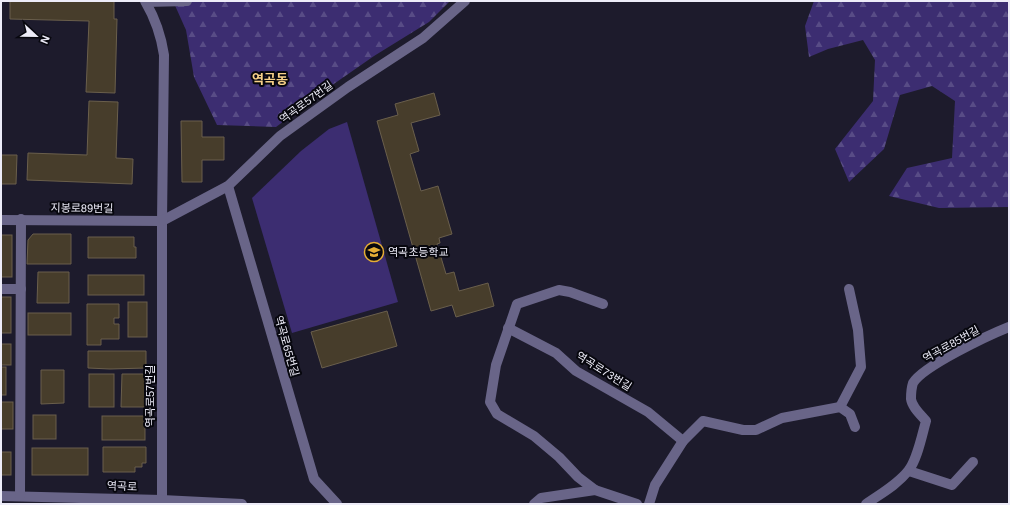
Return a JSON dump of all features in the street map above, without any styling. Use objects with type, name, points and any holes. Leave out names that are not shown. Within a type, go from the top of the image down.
[{"type":"street","points":[[146,2],[187,1]]},
{"type":"street","name":"역곡로57번길","points":[[162,221],[228,186],[280,136],[348,87],[423,38],[465,1]]},
{"type":"street","name":"역곡로57번길","points":[[146,2],[162,38],[164,54],[162,221],[162,502]]},
{"type":"street","name":"역곡로65번길","points":[[228,186],[314,479],[337,504]]},
{"type":"street","points":[[20,496],[21,219]]},
{"type":"street","name":"지봉로89번길","points":[[1,220],[162,221]]},
{"type":"street","points":[[1,289],[21,289]]},
{"type":"street","points":[[840,407],[861,367],[858,330],[849,289]]},
{"type":"street","points":[[603,304],[570,292],[558,290],[517,304],[496,365],[490,402],[497,414],[534,436],[559,457],[578,477],[596,490],[637,504]]},
{"type":"street","name":"역곡로85번길","points":[[866,504],[889,488],[909,471],[917,452],[926,421],[917,410],[911,399],[913,384],[921,375],[936,364],[1009,327]]},
{"type":"street","name":"역곡로73번길","points":[[508,328],[556,353],[576,371],[648,412],[683,441]]},
{"type":"street","points":[[649,504],[655,485],[683,441],[703,421],[742,430],[756,430],[782,418],[840,407],[850,414],[855,427]]},
{"type":"street","points":[[909,471],[952,485],[973,462]]},
{"type":"street","points":[[534,504],[541,498],[596,490]]},
{"type":"street","name":"역곡로","points":[[1,496],[242,504]]},
{"type":"green space","points":[[173,1],[450,1],[429,22],[374,56],[276,127],[217,125],[194,77],[186,30]]},
{"type":"green space","points":[[814,1],[1009,1],[1009,207],[939,208],[889,196],[907,168],[952,158],[955,101],[932,86],[900,95],[884,149],[849,182],[835,149],[873,101],[875,60],[863,40],[828,49],[809,57],[805,26]]},
{"type":"green space","points":[[347,122],[398,302],[292,333],[252,198],[301,151],[329,129]]},
{"type":"building","points":[[10,1],[114,1],[114,19],[117,19],[115,93],[86,92],[89,21],[10,19]]},
{"type":"building","points":[[434,93],[440,115],[411,123],[419,151],[410,154],[421,191],[438,186],[452,234],[439,238],[440,243],[437,244],[446,274],[454,272],[459,291],[488,283],[494,306],[456,317],[452,305],[431,311],[377,121],[398,115],[395,104]]},
{"type":"building","points":[[89,101],[118,102],[116,158],[133,159],[132,184],[27,180],[28,153],[87,155]]},
{"type":"building","points":[[181,121],[202,121],[202,137],[224,137],[224,160],[202,160],[202,182],[182,182]]},
{"type":"building","points":[[1,155],[17,155],[16,184],[1,184]]},
{"type":"building","points":[[33,234],[71,234],[71,264],[27,264],[28,240]]},
{"type":"building","points":[[1,235],[12,235],[12,277],[1,277]]},
{"type":"building","points":[[88,237],[134,237],[136,258],[88,258]]},
{"type":"building","points":[[38,272],[69,272],[69,303],[37,303]]},
{"type":"building","points":[[88,275],[144,275],[144,295],[88,295]]},
{"type":"building","points":[[1,297],[11,297],[11,333],[1,333]]},
{"type":"building","points":[[128,302],[147,302],[147,337],[128,337]]},
{"type":"building","points":[[87,304],[119,304],[119,318],[114,318],[114,324],[119,324],[119,339],[101,339],[101,345],[87,345]]},
{"type":"building","points":[[387,311],[397,346],[322,368],[311,332]]},
{"type":"building","points":[[28,313],[71,313],[71,335],[28,335]]},
{"type":"building","points":[[1,344],[11,344],[11,365],[1,365]]},
{"type":"building","points":[[88,351],[146,351],[146,368],[88,368]]},
{"type":"building","points":[[1,367],[6,367],[6,395],[1,395]]},
{"type":"building","points":[[41,370],[64,370],[64,403],[41,404]]},
{"type":"building","points":[[89,374],[114,374],[114,407],[89,407]]},
{"type":"building","points":[[122,374],[147,374],[147,407],[121,407]]},
{"type":"building","points":[[1,402],[13,402],[13,429],[1,429]]},
{"type":"building","points":[[33,415],[56,415],[56,439],[33,439]]},
{"type":"building","points":[[102,416],[145,416],[145,440],[102,440]]},
{"type":"building","points":[[103,447],[146,447],[146,463],[142,463],[142,467],[135,467],[135,472],[103,472]]},
{"type":"building","points":[[32,448],[88,448],[88,475],[32,475]]},
{"type":"building","points":[[1,452],[11,452],[11,475],[1,475]]},
{"type":"place","name":"역곡초등학교","points":[[374,252]]},
{"type":"district","name":"역곡동","points":[[270,79]]}]
